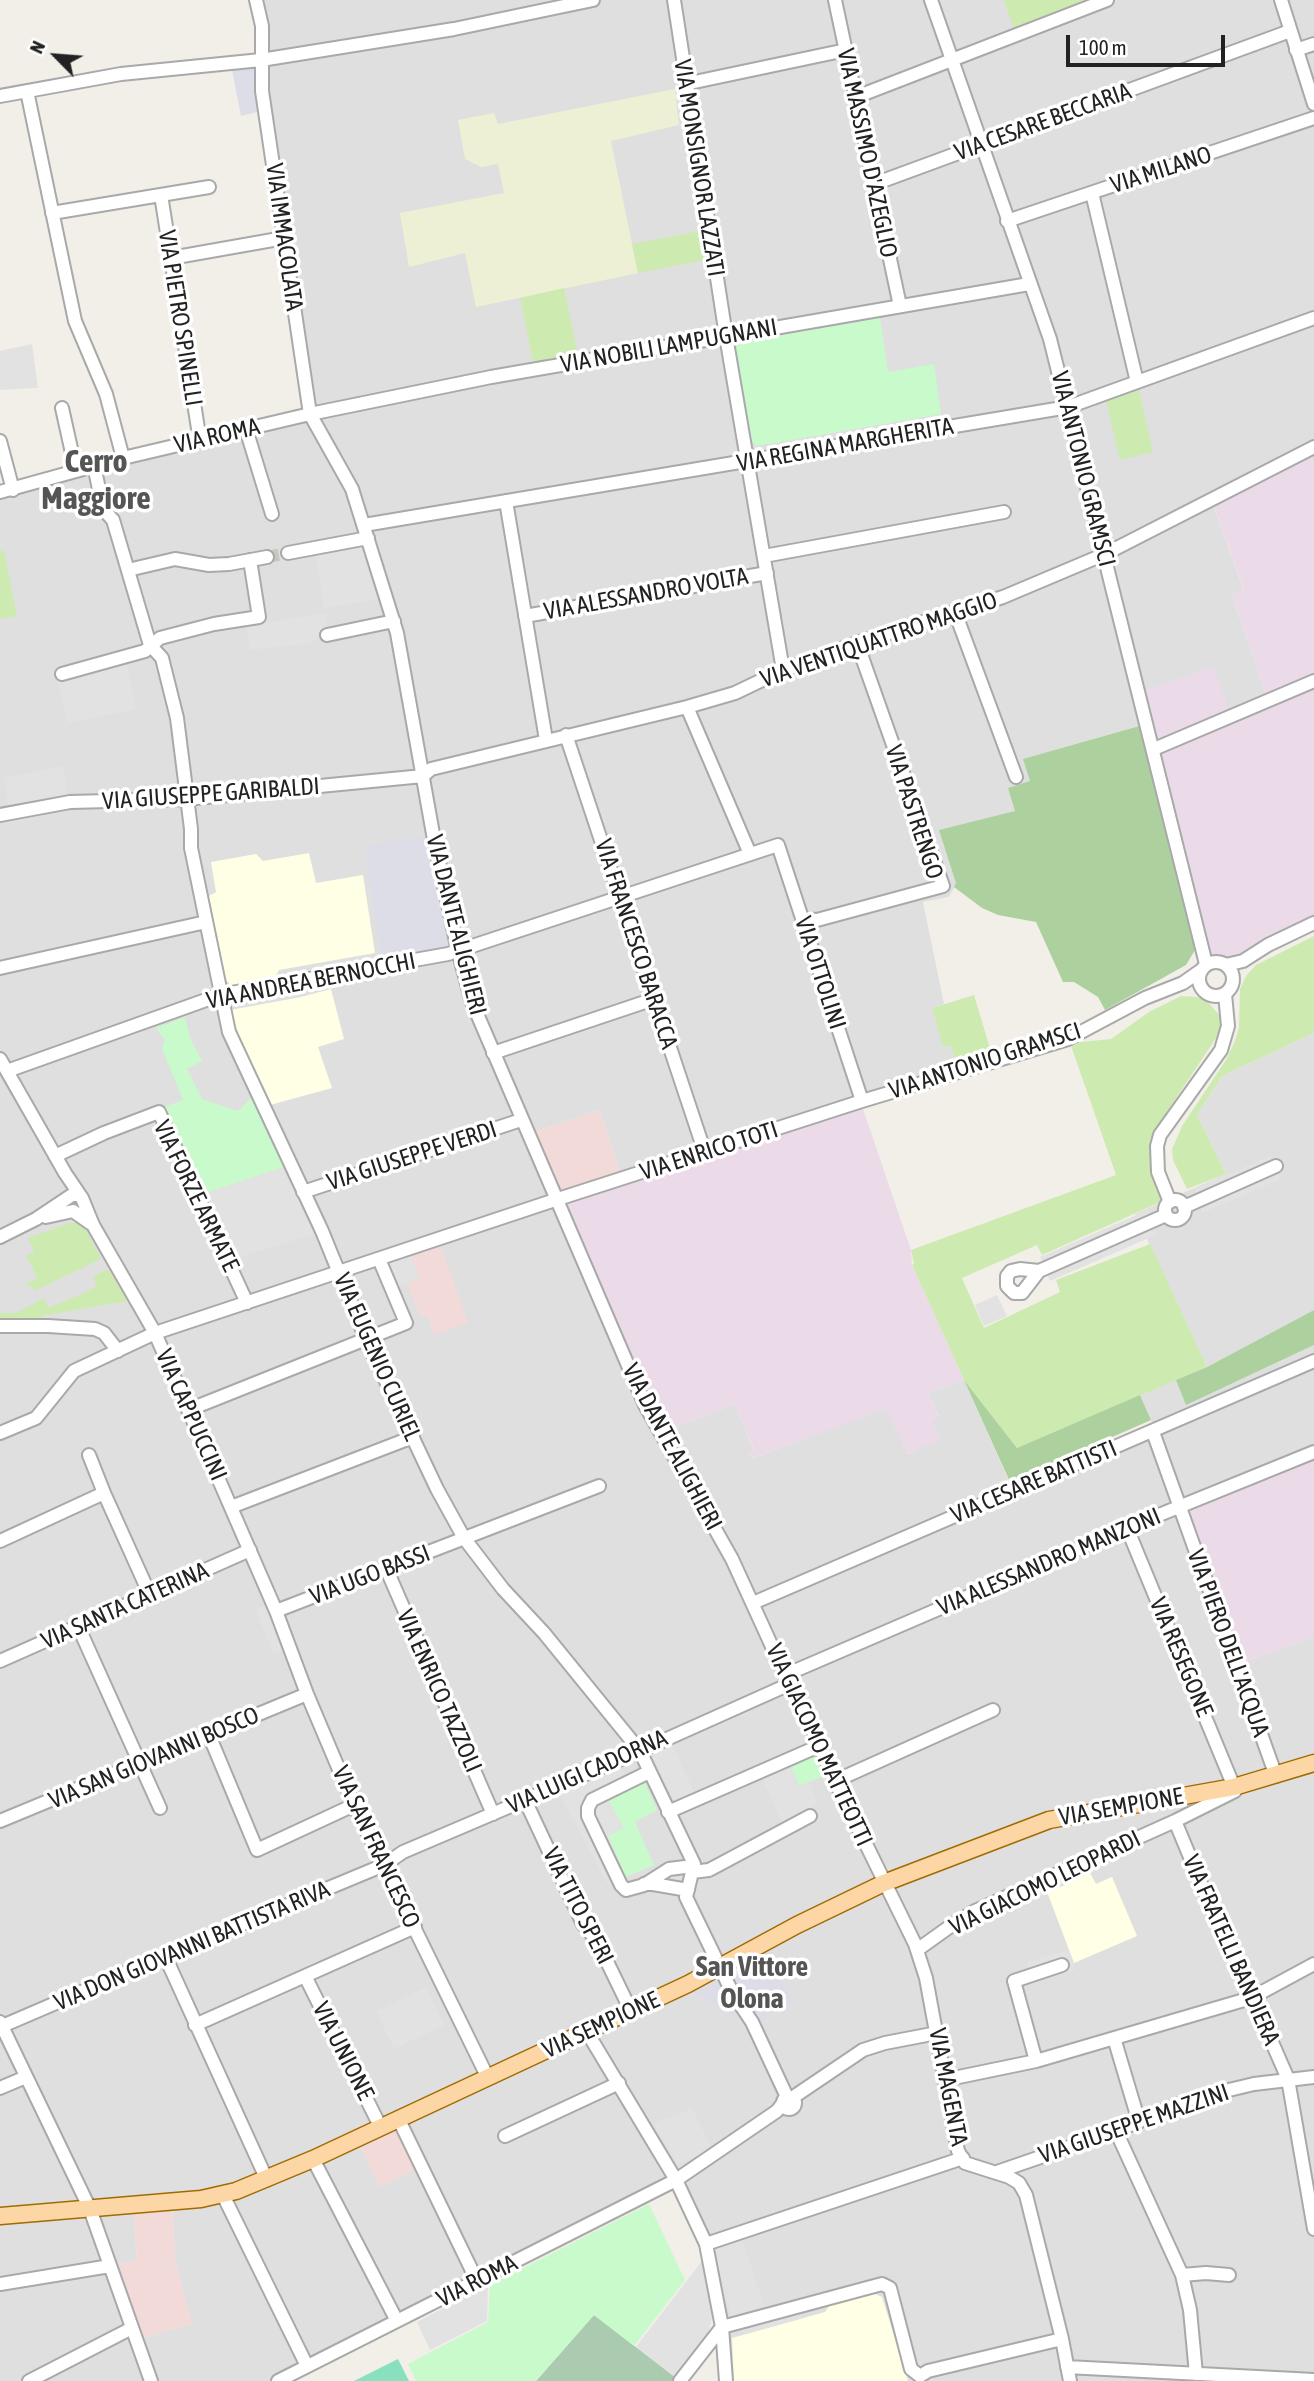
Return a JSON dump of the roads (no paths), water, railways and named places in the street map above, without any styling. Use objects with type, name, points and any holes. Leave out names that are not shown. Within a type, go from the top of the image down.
[{"type":"main road","name":"VIA SEMPIONE","points":[[0,2216],[201,2199],[223,2195],[267,2180],[688,1984],[884,1883],[1049,1820],[1234,1787],[1314,1763]]},
{"type":"street","name":"VIA IMMACOLATA","points":[[256,0],[262,26],[262,91],[310,414]]},
{"type":"street","points":[[0,96],[121,74],[261,60],[453,29],[593,0]]},
{"type":"street","name":"VIA MONSIGNOR LAZZATI","points":[[674,0],[685,84],[783,670]]},
{"type":"street","name":"VIA MASSIMO D'AZEGLIO","points":[[835,0],[900,306]]},
{"type":"street","name":"VIA ANTONIO GRAMSCI","points":[[931,0],[1050,339],[1203,948],[1212,965]]},
{"type":"street","points":[[856,97],[1107,0]]},
{"type":"street","points":[[1281,0],[1314,104]]},
{"type":"street","name":"VIA CESARE BECCARIA","points":[[874,184],[1290,31]]},
{"type":"street","points":[[1296,50],[1314,44]]},
{"type":"street","points":[[685,84],[846,50]]},
{"type":"street","points":[[27,91],[75,321],[106,394],[124,458]]},
{"type":"street","name":"VIA MILANO","points":[[1007,221],[1314,118]]},
{"type":"street","points":[[52,213],[209,187]]},
{"type":"street","points":[[1091,193],[1137,382]]},
{"type":"street","name":"VIA PIETRO SPINELLI","points":[[161,195],[200,441]]},
{"type":"street","points":[[171,258],[284,238]]},
{"type":"street","name":"VIA NOBILI LAMPUGNANI","points":[[310,414],[491,377],[1029,284]]},
{"type":"street","name":"VIA REGINA MARGHERITA","points":[[288,553],[366,531],[506,502],[1068,407],[1314,318]]},
{"type":"street","points":[[62,408],[76,471]]},
{"type":"street","name":"VIA ROMA","points":[[7,491],[94,465],[310,414]]},
{"type":"street","name":"VIA DANTE ALIGHIERI","points":[[310,414],[352,489],[394,621],[408,682],[423,776],[458,951],[472,1002],[645,1405],[732,1559],[754,1605]]},
{"type":"street","points":[[246,429],[272,514]]},
{"type":"street","points":[[0,441],[7,491]]},
{"type":"street","name":"VIA VENTIQUATTRO MAGGIO","points":[[423,776],[431,769],[735,693],[783,670],[857,643],[1003,597],[1105,554],[1314,447]]},
{"type":"street","name":"VIA EUGENIO CURIEL","points":[[94,465],[103,509],[113,520],[150,645],[162,658],[177,718],[191,848],[229,1032],[339,1272],[366,1339],[437,1489],[464,1538],[503,1589],[589,1687],[640,1751],[693,1869]]},
{"type":"street","points":[[506,502],[546,740]]},
{"type":"street","name":"VIA ALESSANDRO VOLTA","points":[[764,556],[1004,512]]},
{"type":"street","points":[[128,570],[175,559],[209,565],[267,557]]},
{"type":"street","points":[[62,674],[145,651],[159,638],[214,624],[260,617],[250,561]]},
{"type":"street","name":"VIA ALESSANDRO VOLTA","points":[[525,616],[766,573]]},
{"type":"street","points":[[955,612],[1016,777]]},
{"type":"street","points":[[327,635],[394,621]]},
{"type":"street","name":"VIA PASTRENGO","points":[[802,919],[817,920],[943,886],[857,643]]},
{"type":"street","points":[[1154,749],[1314,681]]},
{"type":"street","points":[[687,707],[750,854]]},
{"type":"street","name":"VIA FRANCESCO BARACCA","points":[[566,735],[705,1153]]},
{"type":"street","name":"VIA GIUSEPPE GARIBALDI","points":[[0,815],[70,802],[186,799],[423,776]]},
{"type":"street","name":"VIA OTTOLINI","points":[[778,845],[862,1101]]},
{"type":"street","name":"VIA ANDREA BERNOCCHI","points":[[7,1071],[220,995],[458,951],[778,845]]},
{"type":"street","points":[[0,968],[206,922]]},
{"type":"street","points":[[1201,989],[1198,980],[1212,965],[1243,961],[1268,945],[1314,923]]},
{"type":"street","points":[[1183,983],[1201,989],[1208,995],[1221,995],[1231,987],[1243,961]]},
{"type":"street","name":"VIA ANTONIO GRAMSCI","points":[[862,1101],[1068,1039],[1145,998],[1183,983],[1212,965],[1231,969],[1233,978]]},
{"type":"street","points":[[1221,995],[1227,1010],[1228,1027],[1221,1050],[1160,1135],[1157,1146],[1158,1172],[1172,1220],[1179,1220],[1183,1216],[1184,1207],[1276,1167]]},
{"type":"street","points":[[493,1053],[654,999]]},
{"type":"street","name":"VIA CAPPUCCINI","points":[[0,1059],[65,1173],[75,1203],[93,1225],[155,1334],[276,1611]]},
{"type":"street","name":"VIA ENRICO TOTI","points":[[555,1200],[862,1101]]},
{"type":"street","name":"VIA FORZE ARMATE","points":[[55,1156],[159,1112],[247,1303]]},
{"type":"street","name":"VIA GIUSEPPE VERDI","points":[[303,1192],[521,1120]]},
{"type":"street","points":[[0,1433],[36,1418],[74,1371],[155,1334],[555,1200]]},
{"type":"street","points":[[0,1237],[75,1203]]},
{"type":"street","points":[[1039,1271],[1168,1208]]},
{"type":"street","points":[[188,1410],[406,1323],[379,1259]]},
{"type":"street","points":[[0,1326],[95,1329],[104,1333],[118,1351]]},
{"type":"street","name":"VIA CESARE BATTISTI","points":[[754,1605],[1314,1361]]},
{"type":"street","name":"VIA PIERO DELL'ACQUA","points":[[1153,1432],[1276,1776]]},
{"type":"street","points":[[231,1507],[413,1437]]},
{"type":"street","name":"VIA ALESSANDRO MANZONI","points":[[789,1679],[1127,1528],[1314,1451]]},
{"type":"street","points":[[89,1455],[150,1594]]},
{"type":"street","name":"VIA UGO BASSI","points":[[276,1611],[599,1486]]},
{"type":"street","points":[[0,1541],[104,1493]]},
{"type":"street","name":"VIA RESEGONE","points":[[1127,1528],[1234,1787]]},
{"type":"street","name":"VIA SANTA CATERINA","points":[[0,1661],[250,1550]]},
{"type":"street","name":"VIA ENRICO TAZZOLI","points":[[386,1569],[493,1814]]},
{"type":"street","name":"VIA GIACOMO MATTEOTTI","points":[[754,1605],[884,1883]]},
{"type":"street","name":"VIA SAN FRANCESCO","points":[[276,1611],[354,1805],[488,2078]]},
{"type":"street","points":[[78,1626],[160,1808]]},
{"type":"street","name":"VIA LUIGI CADORNA","points":[[384,1865],[403,1852],[640,1751],[789,1679]]},
{"type":"street","name":"VIA SAN GIOVANNI BOSCO","points":[[0,1821],[307,1693]]},
{"type":"street","points":[[835,1781],[993,1710]]},
{"type":"street","points":[[209,1735],[257,1850],[354,1805]]},
{"type":"street","points":[[668,1812],[819,1746]]},
{"type":"street","points":[[649,1772],[592,1800],[587,1812],[623,1889],[630,1890],[644,1885],[669,1869],[709,1870],[810,1816]]},
{"type":"street","name":"VIA GIACOMO LEOPARDI","points":[[917,1950],[975,1911],[1175,1821],[1251,1782]]},
{"type":"street","name":"VIA TITO SPERI","points":[[525,1800],[583,1924],[597,1941],[631,2011]]},
{"type":"street","name":"VIA FRATELLI BANDIERA","points":[[1175,1821],[1222,1934],[1229,1944],[1288,2079]]},
{"type":"street","name":"VIA DON GIOVANNI BATTISTA RIVA","points":[[1,2025],[384,1865]]},
{"type":"street","points":[[693,1869],[686,1897],[732,1992],[752,2022],[789,2102],[863,2050],[937,2033]]},
{"type":"street","name":"VIA MAGENTA","points":[[884,1883],[917,1950],[926,1978],[958,2151],[965,2163],[997,2172],[1019,2183],[1026,2194],[1070,2381]]},
{"type":"street","points":[[644,1885],[688,1890]]},
{"type":"street","points":[[195,2025],[415,1927]]},
{"type":"street","points":[[165,1956],[267,2180]]},
{"type":"street","points":[[944,2080],[1036,2061],[1251,1998],[1314,1964]]},
{"type":"street","points":[[1036,2061],[1014,1980],[1062,1965]]},
{"type":"street","name":"VIA UNIONE","points":[[305,1976],[380,2126]]},
{"type":"street","points":[[1,2025],[90,2209],[151,2381]]},
{"type":"street","points":[[587,2032],[676,2180],[706,2244],[722,2326],[726,2381]]},
{"type":"street","points":[[1114,2038],[1139,2122]]},
{"type":"street","points":[[0,2088],[26,2077]]},
{"type":"street","name":"VIA GIUSEPPE MAZZINI","points":[[997,2172],[1116,2131],[1191,2099],[1288,2079],[1314,2077]]},
{"type":"street","points":[[1288,2079],[1312,2194],[1314,2229]]},
{"type":"street","points":[[505,2136],[619,2083]]},
{"type":"street","name":"VIA ROMA","points":[[278,2381],[676,2180],[789,2102]]},
{"type":"street","points":[[398,2118],[477,2281]]},
{"type":"street","points":[[1116,2131],[1182,2275],[1190,2310],[1196,2374]]},
{"type":"street","points":[[706,2244],[963,2158]]},
{"type":"street","points":[[313,2159],[397,2321]]},
{"type":"street","points":[[223,2195],[307,2366]]},
{"type":"street","points":[[0,2284],[110,2266]]},
{"type":"street","points":[[1182,2275],[1229,2275]]},
{"type":"street","points":[[680,2381],[722,2326],[884,2284],[890,2288],[911,2368],[919,2379],[928,2371],[1062,2339]]},
{"type":"street","points":[[29,2381],[132,2328]]},
{"type":"street","points":[[1067,2367],[1314,2380]]},
{"type":"tunnel","points":[[267,557],[288,553]]},
{"type":"district","name":"Cerro Maggiore","points":[[96,480]]},
{"type":"district","name":"San Vittore Olona","points":[[752,1983]]}]
